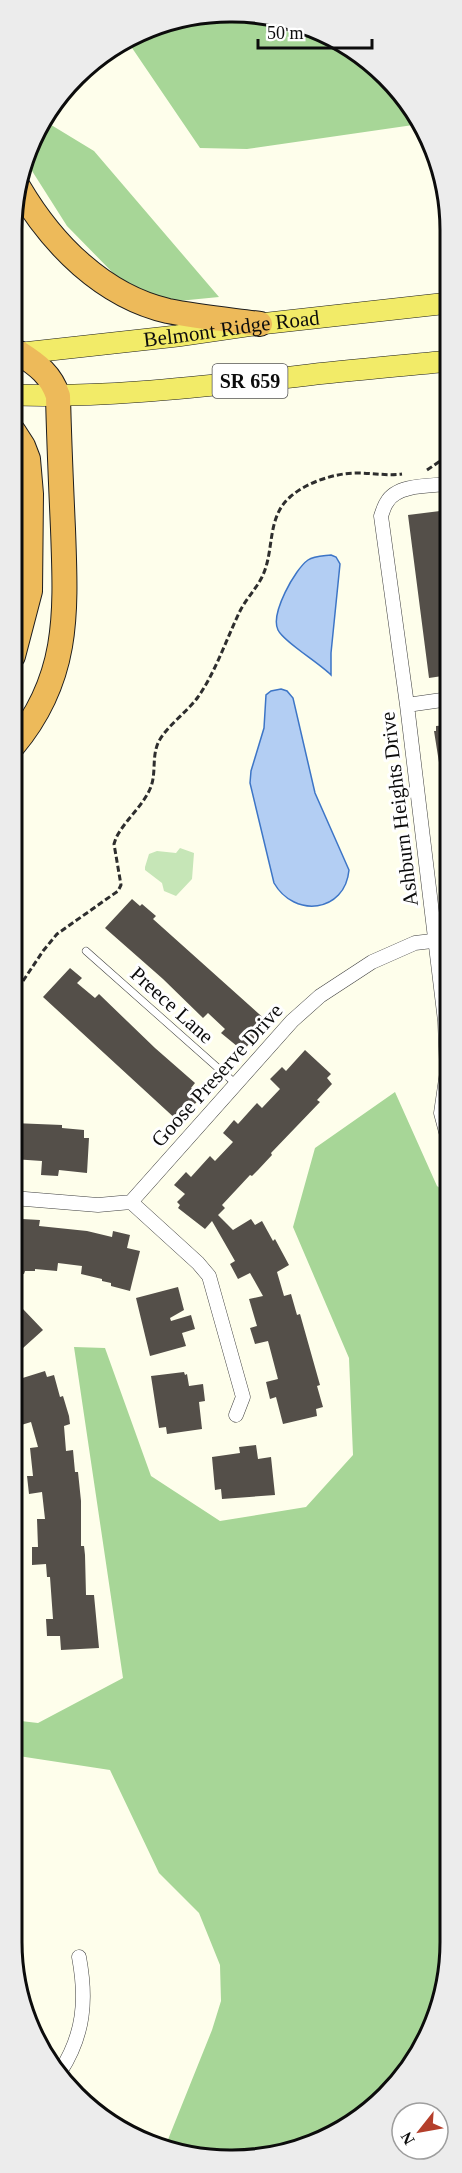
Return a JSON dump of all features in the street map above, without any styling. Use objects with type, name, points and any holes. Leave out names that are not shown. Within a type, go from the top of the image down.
[{"type":"highway","points":[[25,197],[60,245],[82,266],[129,296],[169,311],[260,324]]},
{"type":"highway","points":[[22,357],[37,364],[46,373],[54,383],[58,396],[66,603],[60,654],[45,698],[22,735]]},
{"type":"highway","points":[[22,445],[28,459],[31,494],[30,591],[22,621]]},
{"type":"main road","name":"Belmont Ridge Road","points":[[22,353],[439,304]]},
{"type":"main road","name":"SR 659","points":[[22,394],[58,396],[212,386],[439,362]]},
{"type":"street","name":"Ashburn Heights Drive","points":[[439,485],[399,492],[387,500],[381,516],[439,922]]},
{"type":"street","points":[[407,705],[439,700]]},
{"type":"street","name":"Goose Preserve Drive","points":[[131,1202],[292,1021],[320,996],[372,962],[415,943],[439,939]]},
{"type":"street","points":[[23,1199],[98,1206],[131,1202],[198,1263],[209,1276],[243,1397],[236,1414]]},
{"type":"street","points":[[63,2066],[74,2046],[84,2005],[79,1957]]},
{"type":"lane","name":"Preece Lane","points":[[86,951],[236,1084]]},
{"type":"path","points":[[421,471],[429,470],[439,462]]},
{"type":"path","points":[[22,982],[57,934],[118,891],[121,885],[114,844],[116,838],[151,788],[155,750],[160,738],[197,698],[210,678],[241,609],[262,577],[270,554],[273,524],[280,509],[302,488],[328,477],[356,473],[388,476],[409,473]]},
{"type":"green space","points":[[231,22],[258,24],[311,38],[358,66],[388,94],[410,125],[247,149],[200,148],[132,48],[151,38],[204,24]]},
{"type":"green space","points":[[51,125],[94,151],[219,297],[168,302],[117,277],[67,226],[32,171],[38,151]]},
{"type":"green space","points":[[180,848],[194,853],[192,879],[176,896],[164,891],[162,883],[145,870],[145,867],[149,854],[157,851],[176,853]]},
{"type":"green space","points":[[395,1092],[440,1188],[440,1942],[438,1969],[428,2009],[418,2034],[396,2069],[368,2099],[335,2123],[298,2139],[258,2149],[217,2150],[168,2140],[212,2030],[221,2001],[220,1965],[199,1913],[159,1873],[110,1770],[23,1757],[23,1721],[38,1723],[123,1678],[74,1347],[105,1348],[151,1476],[220,1521],[306,1507],[353,1455],[349,1358],[293,1227],[315,1148]]},
{"type":"water","points":[[331,555],[336,557],[340,564],[331,675],[281,635],[276,623],[285,592],[297,572],[308,560]]},
{"type":"water","points":[[281,689],[287,691],[293,698],[315,793],[349,870],[345,884],[338,895],[318,906],[305,906],[294,902],[274,883],[250,783],[251,771],[264,728],[266,695],[271,691]]},
{"type":"building","points":[[439,511],[439,676],[429,678],[408,515]]},
{"type":"building","points":[[436,726],[439,726],[439,764],[434,731],[436,731]]},
{"type":"building","points":[[132,899],[156,916],[153,919],[268,1022],[243,1051],[221,1033],[225,1029],[208,1013],[203,1018],[105,928]]},
{"type":"building","points":[[70,968],[82,978],[77,983],[95,998],[99,994],[195,1083],[191,1088],[201,1097],[179,1122],[43,997]]},
{"type":"building","points":[[305,1050],[331,1074],[327,1078],[332,1084],[317,1100],[320,1102],[271,1153],[272,1155],[222,1205],[225,1208],[218,1215],[233,1230],[251,1219],[255,1225],[262,1221],[289,1265],[277,1272],[284,1296],[291,1294],[297,1315],[300,1314],[320,1385],[317,1386],[323,1407],[316,1409],[317,1416],[283,1424],[276,1397],[270,1399],[266,1382],[278,1379],[268,1341],[255,1344],[250,1328],[257,1326],[249,1299],[263,1296],[250,1273],[238,1279],[230,1264],[235,1261],[212,1221],[205,1229],[178,1208],[180,1205],[177,1202],[185,1194],[174,1185],[186,1172],[191,1177],[210,1156],[215,1161],[233,1142],[223,1133],[234,1120],[238,1124],[257,1103],[262,1108],[280,1089],[270,1079],[282,1067],[286,1071]]},
{"type":"building","points":[[23,1123],[62,1125],[62,1128],[84,1130],[84,1138],[89,1138],[87,1173],[59,1170],[58,1176],[41,1175],[42,1161],[23,1160]]},
{"type":"building","points":[[23,1219],[40,1220],[39,1226],[87,1231],[112,1237],[113,1231],[130,1235],[127,1248],[140,1251],[130,1291],[111,1286],[111,1283],[102,1281],[102,1279],[81,1274],[82,1266],[58,1263],[57,1271],[35,1269],[35,1271],[25,1271],[24,1274]]},
{"type":"building","points":[[178,1287],[184,1310],[170,1318],[171,1321],[191,1315],[195,1329],[182,1333],[186,1346],[150,1356],[136,1298]]},
{"type":"building","points":[[23,1309],[43,1330],[23,1348]]},
{"type":"building","points":[[45,1371],[47,1377],[54,1375],[60,1397],[63,1396],[69,1416],[70,1424],[64,1426],[66,1451],[73,1450],[75,1472],[78,1472],[81,1501],[81,1546],[84,1546],[85,1555],[86,1595],[94,1595],[99,1648],[61,1650],[60,1636],[47,1636],[46,1619],[53,1619],[50,1577],[47,1577],[46,1564],[32,1565],[32,1547],[38,1547],[37,1519],[45,1519],[42,1492],[29,1494],[27,1476],[33,1476],[30,1448],[38,1447],[31,1422],[23,1425],[23,1378]]},
{"type":"building","points":[[184,1372],[185,1375],[187,1374],[189,1386],[203,1384],[205,1401],[199,1402],[202,1429],[167,1434],[166,1427],[159,1428],[151,1376]]},
{"type":"building","points":[[256,1445],[258,1459],[271,1457],[275,1495],[222,1499],[221,1489],[215,1490],[212,1457],[240,1453],[239,1447]]}]
